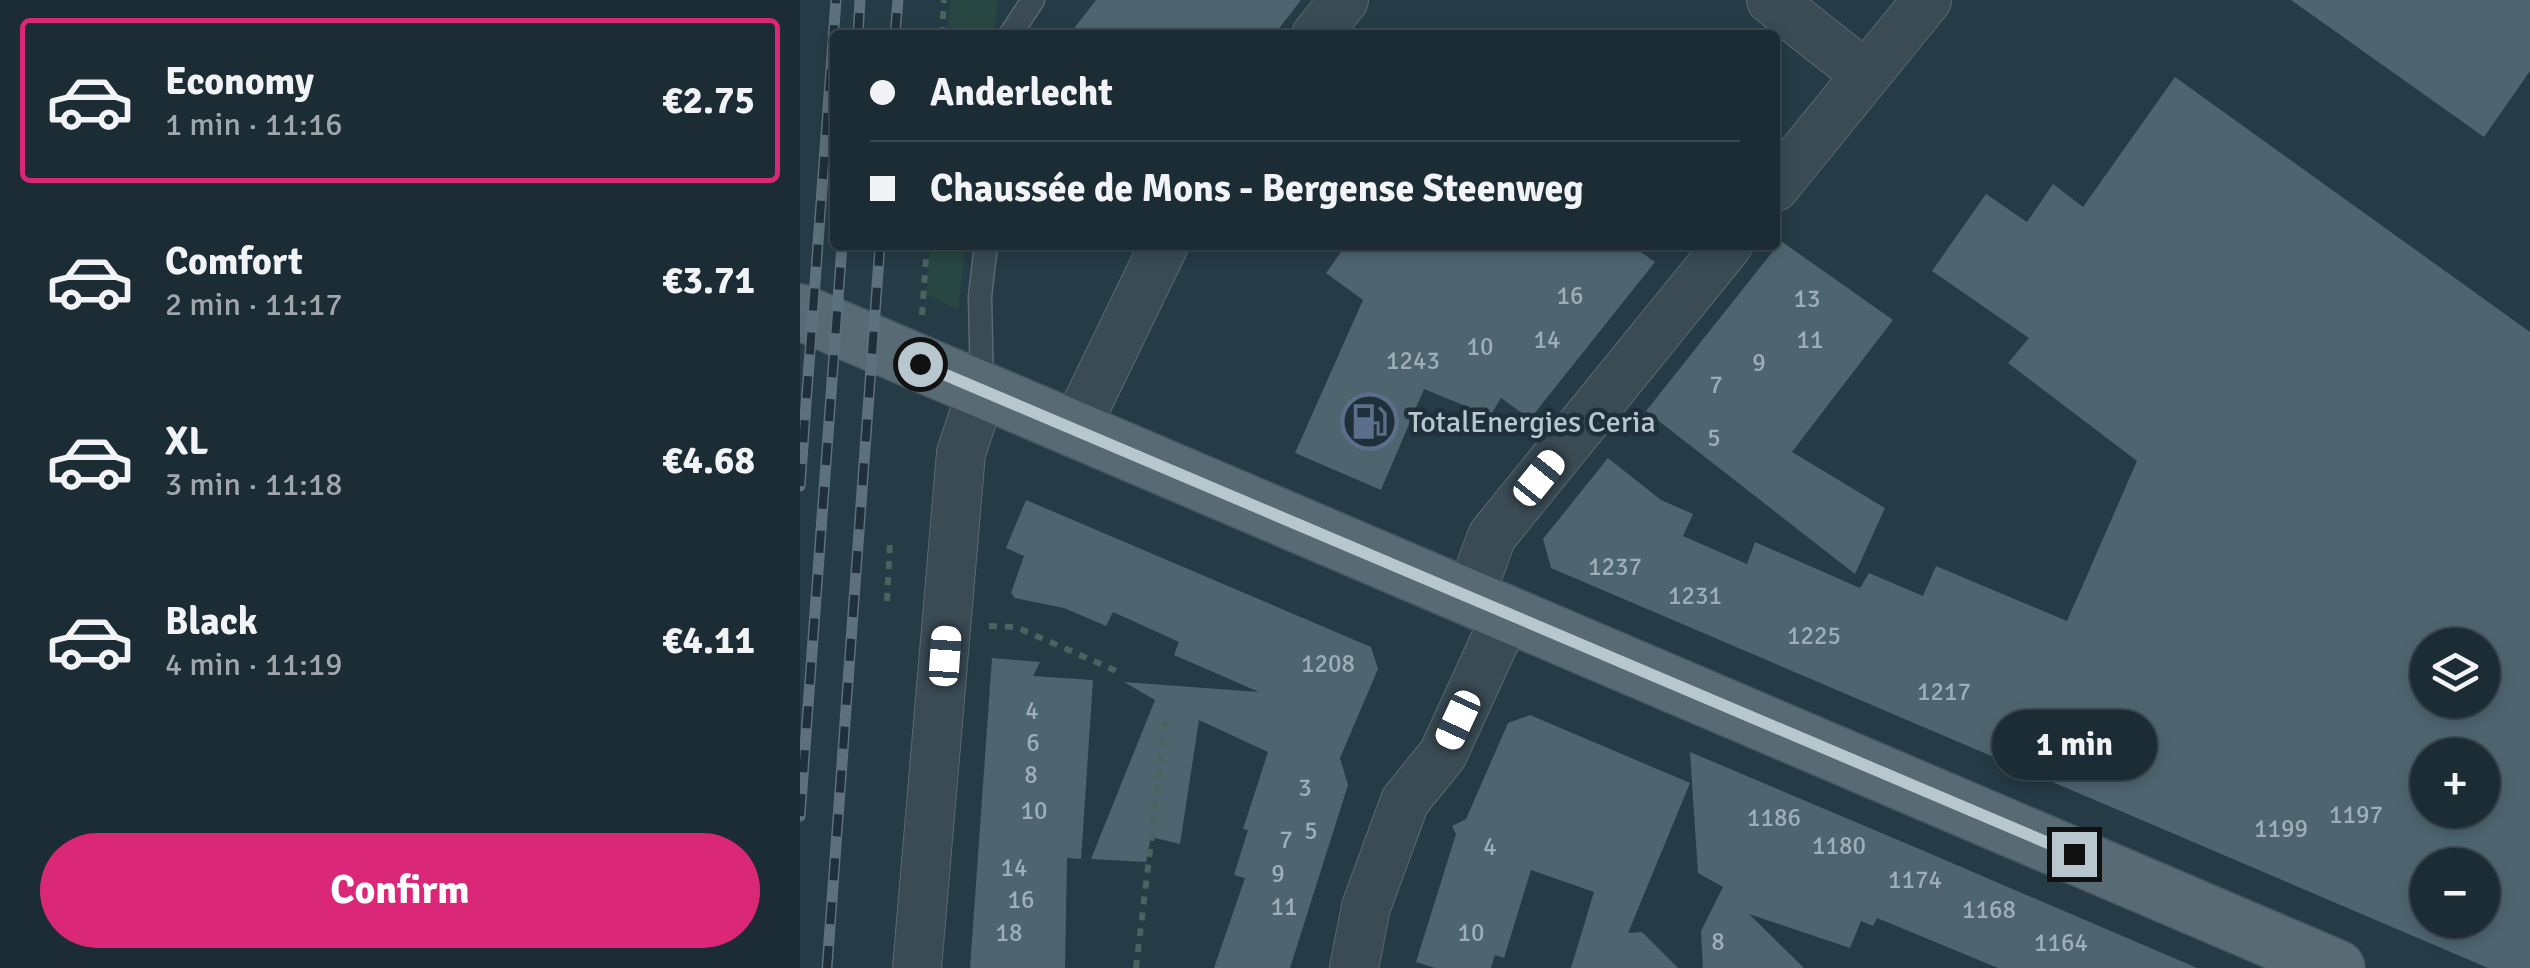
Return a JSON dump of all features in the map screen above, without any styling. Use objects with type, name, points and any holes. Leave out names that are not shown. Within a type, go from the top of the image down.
[{"type":"main road","points":[[800,312],[2337,968]]},
{"type":"street","points":[[1320,30],[1344,0]]},
{"type":"street","points":[[1771,0],[1866,74]]},
{"type":"street","points":[[1780,181],[1927,0]]},
{"type":"street","points":[[1075,429],[1162,250]]},
{"type":"street","points":[[1354,968],[1366,906],[1405,802],[1443,754],[1489,604],[1492,536],[1724,250]]},
{"type":"street","points":[[917,968],[960,454],[982,390]]},
{"type":"lane","points":[[1010,30],[1014,0]]},
{"type":"lane","points":[[1011,30],[1033,0]]},
{"type":"lane","points":[[982,390],[980,296],[985,250]]},
{"type":"path","points":[[942,30],[944,0]]},
{"type":"path","points":[[922,316],[927,250]]},
{"type":"path","points":[[887,601],[890,543]]},
{"type":"path","points":[[948,624],[1016,627],[1121,673]]},
{"type":"path","points":[[1136,968],[1166,715]]},
{"type":"green space","points":[[950,0],[998,0],[995,30],[947,30]]},
{"type":"green space","points":[[930,250],[965,250],[958,310],[919,292],[927,287]]},
{"type":"building","points":[[1096,0],[1301,0],[1278,30],[1073,30]]},
{"type":"building","points":[[2291,0],[2530,0],[2530,71],[2484,137]]},
{"type":"building","points":[[2175,77],[2530,332],[2530,968],[2488,968],[2418,938],[2500,938],[2500,848],[2410,848],[2410,935],[1551,568],[1543,539],[1608,458],[1661,500],[1693,514],[1683,536],[1747,564],[1755,542],[1860,588],[1869,573],[1923,596],[1936,566],[2067,621],[2137,461],[2008,363],[2029,338],[1932,271],[1986,194],[2027,222],[2053,184],[2083,207]]},
{"type":"building","points":[[1780,242],[1893,320],[1792,452],[1885,508],[1855,574],[1646,411],[1774,250],[1780,250]]},
{"type":"building","points":[[1342,250],[1638,250],[1655,262],[1530,419],[1501,398],[1490,416],[1424,389],[1381,490],[1295,453],[1363,300],[1326,273]]},
{"type":"building","points":[[1026,500],[1371,647],[1378,669],[1340,758],[1348,785],[1290,968],[1214,968],[1245,878],[1234,875],[1248,830],[1243,829],[1268,752],[1199,720],[1180,844],[1151,837],[1146,862],[1091,859],[1155,700],[1124,682],[1259,692],[1174,655],[1179,642],[1113,612],[1106,626],[1064,608],[1015,598],[1011,593],[1024,556],[1006,548]]},
{"type":"building","points":[[992,658],[1040,662],[1033,676],[1093,680],[1081,859],[1067,858],[1065,968],[970,968]]},
{"type":"building","points":[[1530,715],[1690,783],[1628,933],[1642,932],[1678,968],[1571,968],[1594,892],[1531,870],[1504,958],[1495,955],[1491,968],[1435,968],[1416,962],[1456,834],[1452,826],[1466,819],[1508,723]]},
{"type":"building","points":[[1690,752],[2197,968],[1998,968],[1877,918],[1873,926],[1861,921],[1850,948],[1749,914],[1804,968],[1703,968],[1701,931],[1723,887],[1698,873]]},
{"type":"railway","points":[[834,30],[836,0]]},
{"type":"railway","points":[[858,30],[860,0]]},
{"type":"railway","points":[[895,30],[898,0]]},
{"type":"railway","points":[[800,486],[830,81]]},
{"type":"railway","points":[[800,816],[842,250]]},
{"type":"railway","points":[[827,968],[880,250]]},
{"type":"place","name":"TotalEnergies Ceria","points":[[1369,422]]},
{"type":"route","points":[[920,364],[2074,854]]}]
